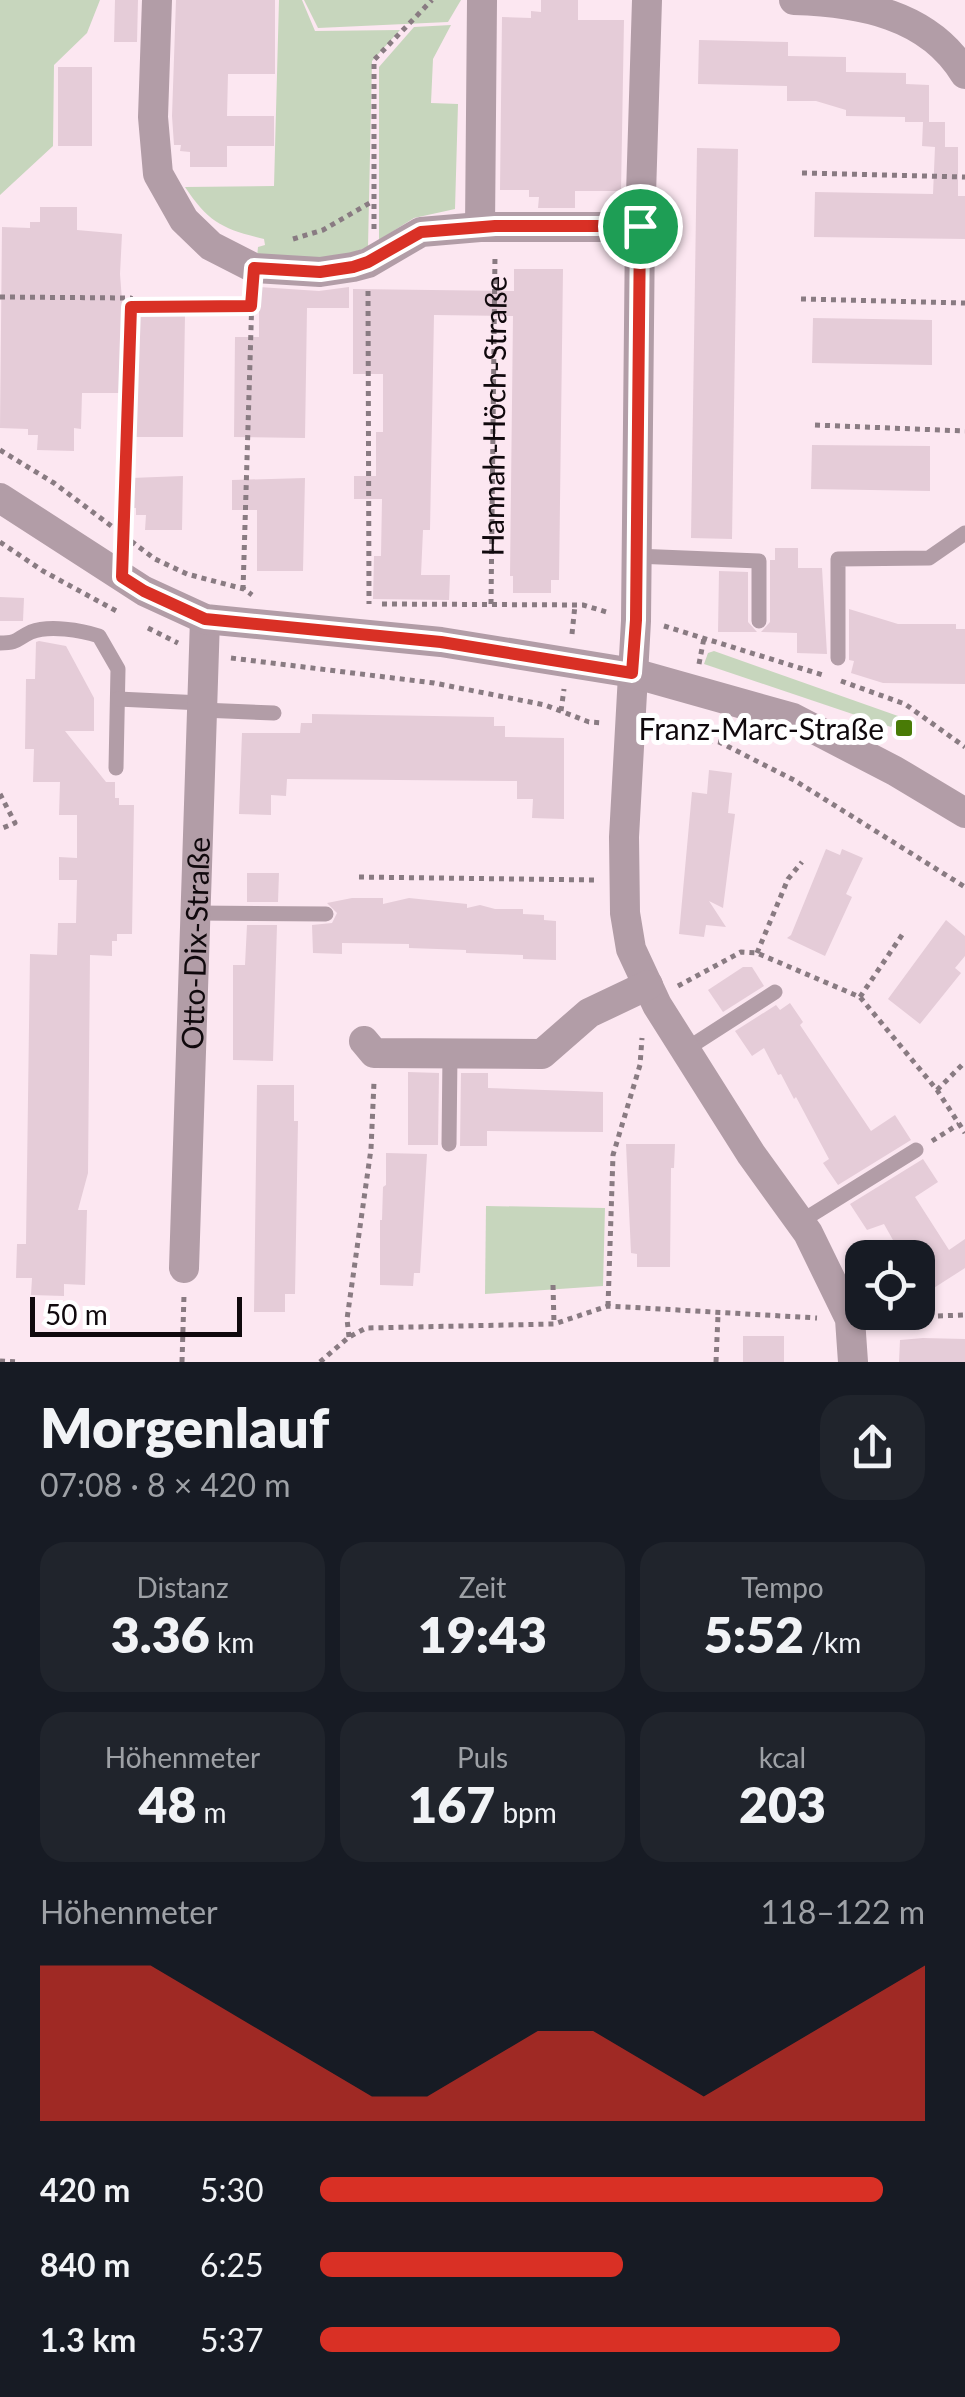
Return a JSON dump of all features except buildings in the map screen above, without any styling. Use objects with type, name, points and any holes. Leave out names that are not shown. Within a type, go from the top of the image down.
[{"type":"street","points":[[157,0],[154,117],[158,174],[184,220],[212,246],[254,268],[320,272],[372,260],[421,232],[488,227],[640,226]]},
{"type":"street","points":[[647,0],[636,620],[625,881],[631,949],[685,1050],[800,1222],[845,1309]]},
{"type":"street","points":[[794,0],[875,8],[890,14],[920,28],[956,60],[965,74]]},
{"type":"street","points":[[482,2],[488,227]]},
{"type":"street","points":[[0,498],[144,591],[205,619],[441,642],[632,673],[793,718],[965,813]]},
{"type":"street","name":"Otto-Dix-Straße","points":[[184,1268],[205,619]]},
{"type":"street","points":[[369,1047],[450,1054],[542,1054],[589,1013],[653,996]]},
{"type":"street","points":[[851,1330],[853,1362]]},
{"type":"lane","points":[[838,658],[838,559],[929,558],[965,533]]},
{"type":"lane","points":[[635,556],[759,561],[759,621]]},
{"type":"lane","points":[[0,642],[16,643],[34,631],[81,630],[99,636],[118,669],[116,768]]},
{"type":"lane","points":[[118,699],[274,713]]},
{"type":"lane","points":[[194,913],[326,914]]},
{"type":"lane","points":[[685,1050],[776,992]]},
{"type":"lane","points":[[449,1144],[450,1054]]},
{"type":"lane","points":[[800,1222],[916,1150]]},
{"type":"path","points":[[432,0],[374,60],[368,604],[583,605],[835,679],[904,704],[965,747]]},
{"type":"path","points":[[802,173],[965,177]]},
{"type":"path","points":[[285,240],[324,230],[373,200]]},
{"type":"path","name":"Hannah-Höch-Straße","points":[[488,227],[491,604]]},
{"type":"path","points":[[244,589],[254,268]]},
{"type":"path","points":[[0,297],[131,298],[122,577]]},
{"type":"path","points":[[801,299],[965,303]]},
{"type":"path","points":[[131,307],[251,306]]},
{"type":"path","points":[[815,425],[965,431]]},
{"type":"path","points":[[0,450],[54,483],[156,558],[187,574],[266,597]]},
{"type":"path","points":[[205,619],[244,589]]},
{"type":"path","points":[[227,658],[434,684],[545,705],[589,722],[720,742],[794,780],[965,886]]},
{"type":"path","points":[[0,794],[15,823],[0,829]]},
{"type":"path","points":[[757,952],[788,878],[802,862]]},
{"type":"path","points":[[359,877],[625,881]]},
{"type":"path","points":[[860,997],[904,932]]},
{"type":"path","points":[[608,1306],[612,1155],[640,1065],[643,1020],[653,996],[741,952],[757,952],[860,997],[937,1090],[965,1133]]},
{"type":"path","points":[[349,1336],[347,1319],[371,1148],[369,1047]]},
{"type":"path","points":[[937,1090],[965,1062]]},
{"type":"path","points":[[916,1150],[959,1124]]},
{"type":"path","points":[[182,1362],[184,1268]]},
{"type":"path","points":[[553,1285],[554,1324]]},
{"type":"path","points":[[320,1362],[349,1336],[366,1328],[554,1324],[608,1306],[845,1319]]},
{"type":"path","points":[[716,1362],[718,1314]]},
{"type":"path","points":[[935,1317],[965,1316]]},
{"type":"path","points":[[0,1361],[18,1362]]},
{"type":"green space","points":[[0,0],[100,0],[87,33],[54,65],[53,146],[0,195]]},
{"type":"green space","points":[[279,0],[302,0],[315,31],[400,30],[372,61],[368,247],[334,259],[257,257],[258,247],[265,245],[264,239],[218,223],[185,187],[274,186]]},
{"type":"green space","points":[[304,0],[461,0],[448,22],[318,28]]},
{"type":"green space","points":[[451,25],[433,59],[431,103],[458,104],[455,209],[414,218],[379,240],[379,67],[414,27]]},
{"type":"green space","points":[[714,651],[898,716],[891,727],[704,664],[708,653]]},
{"type":"green space","points":[[486,1206],[605,1208],[603,1286],[485,1294]]},
{"type":"place","name":"Franz-Marc-Straße","points":[[904,728]]},
{"type":"route","points":[[495,226],[640,226],[636,620],[632,673],[441,642],[205,619],[122,577],[131,307],[251,306],[254,268],[320,272],[353,267],[421,232],[495,226]]}]
